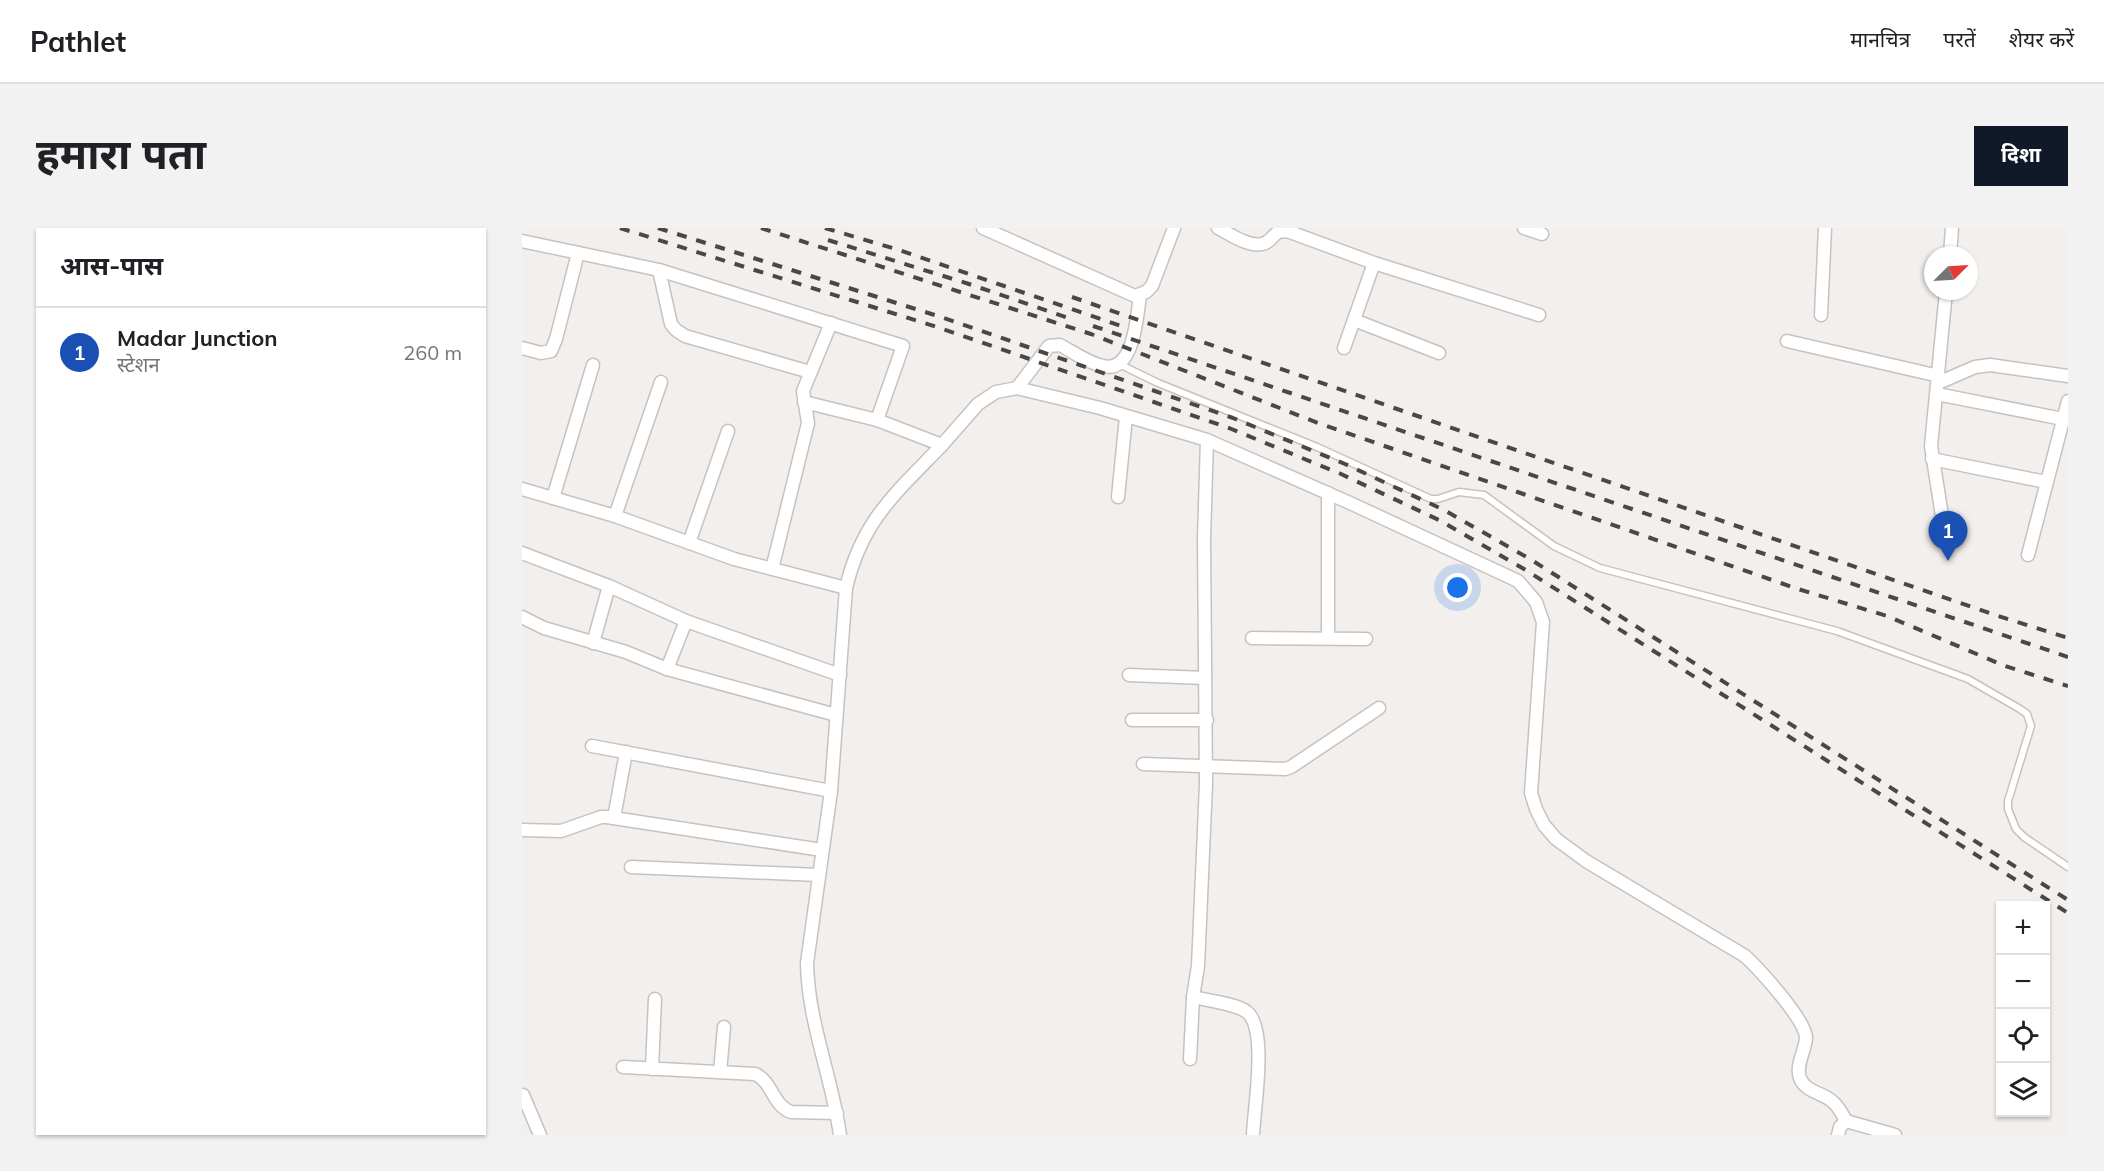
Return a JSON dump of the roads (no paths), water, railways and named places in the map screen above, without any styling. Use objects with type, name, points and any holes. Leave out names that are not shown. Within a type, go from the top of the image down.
[{"type":"street","points":[[983,228],[1135,296],[1146,292],[1152,286],[1174,228]]},
{"type":"street","points":[[1218,228],[1246,242],[1260,244],[1267,242],[1275,233],[1283,230],[1374,263],[1539,315]]},
{"type":"street","points":[[1524,228],[1542,234]]},
{"type":"street","points":[[1821,315],[1825,228]]},
{"type":"street","points":[[1951,246],[1952,228]]},
{"type":"street","points":[[522,241],[659,270],[903,346],[878,420]]},
{"type":"street","points":[[522,348],[541,353],[550,351],[556,339],[578,253]]},
{"type":"street","points":[[1344,348],[1374,263]]},
{"type":"street","points":[[659,270],[671,324],[684,336],[810,372]]},
{"type":"street","points":[[1017,388],[1049,346],[1053,345],[1060,345],[1103,366],[1111,367],[1119,364],[1126,357],[1129,349],[1137,319],[1140,295]]},
{"type":"street","points":[[1942,516],[1931,446],[1945,300]]},
{"type":"street","points":[[1354,320],[1439,353]]},
{"type":"street","points":[[772,569],[808,423],[803,391],[831,323]]},
{"type":"street","points":[[1787,341],[2063,419]]},
{"type":"street","points":[[554,498],[593,365]]},
{"type":"street","points":[[1938,384],[1975,367],[1990,365],[2068,376]]},
{"type":"street","points":[[615,516],[661,382]]},
{"type":"street","points":[[840,1135],[837,1113],[808,990],[807,963],[831,791],[846,588],[853,561],[866,532],[880,510],[978,404],[996,392],[1017,388],[1207,440],[1518,581],[1536,602],[1543,622],[1532,793],[1536,809],[1544,825],[1556,839],[1586,861],[1745,956],[1803,1025],[1806,1040],[1799,1067],[1800,1079],[1808,1088],[1835,1103],[1846,1121],[1895,1135]]},
{"type":"street","points":[[2028,555],[2068,401]]},
{"type":"street","points":[[804,402],[878,420],[942,445]]},
{"type":"street","points":[[1118,497],[1126,417]]},
{"type":"street","points":[[689,543],[728,431]]},
{"type":"street","points":[[1190,1059],[1193,997],[1198,966],[1206,765],[1204,538],[1207,440]]},
{"type":"street","points":[[1932,459],[2046,482]]},
{"type":"street","points":[[522,489],[615,516],[734,559],[846,588]]},
{"type":"street","points":[[1328,493],[1328,637]]},
{"type":"street","points":[[522,553],[609,586],[686,621],[840,675]]},
{"type":"street","points":[[593,643],[609,586]]},
{"type":"street","points":[[522,617],[544,628],[626,652],[667,669],[836,715]]},
{"type":"street","points":[[667,669],[686,621]]},
{"type":"street","points":[[1252,638],[1366,639]]},
{"type":"street","points":[[1129,675],[1205,678]]},
{"type":"street","points":[[1143,764],[1285,769],[1378,708]]},
{"type":"street","points":[[1132,720],[1207,720]]},
{"type":"street","points":[[592,746],[831,791]]},
{"type":"street","points":[[614,818],[626,752]]},
{"type":"street","points":[[522,830],[561,831],[601,817],[822,850]]},
{"type":"street","points":[[631,867],[818,876]]},
{"type":"street","points":[[1193,997],[1245,1010],[1253,1018],[1259,1042],[1252,1135]]},
{"type":"street","points":[[652,1069],[655,999]]},
{"type":"street","points":[[720,1072],[724,1027]]},
{"type":"street","points":[[623,1067],[759,1076],[786,1110],[837,1113]]},
{"type":"street","points":[[523,1095],[540,1135]]},
{"type":"street","points":[[1838,1135],[1839,1127],[1846,1121]]},
{"type":"lane","points":[[1119,364],[1158,383],[1317,447],[1431,499],[1459,492],[1484,495],[1554,546],[1600,568],[1838,631],[1981,685],[2027,714],[2031,722],[2008,801],[2011,818],[2024,837],[2068,867]]},
{"type":"railway","points":[[620,228],[937,327],[1229,428],[1341,474],[1439,520],[1524,569],[2068,913]]},
{"type":"railway","points":[[658,228],[941,317],[1233,418],[1345,464],[1444,510],[1530,559],[2068,900]]},
{"type":"railway","points":[[761,228],[1091,334],[1318,423],[1798,589],[1887,616],[2005,666],[2068,686]]},
{"type":"railway","points":[[825,228],[899,250],[1127,328]]},
{"type":"railway","points":[[828,240],[1074,320]]},
{"type":"railway","points":[[1072,297],[1998,616],[2068,638]]},
{"type":"railway","points":[[1093,326],[2068,657]]},
{"type":"place","name":"Madar Junction","points":[[1948,561]]}]
